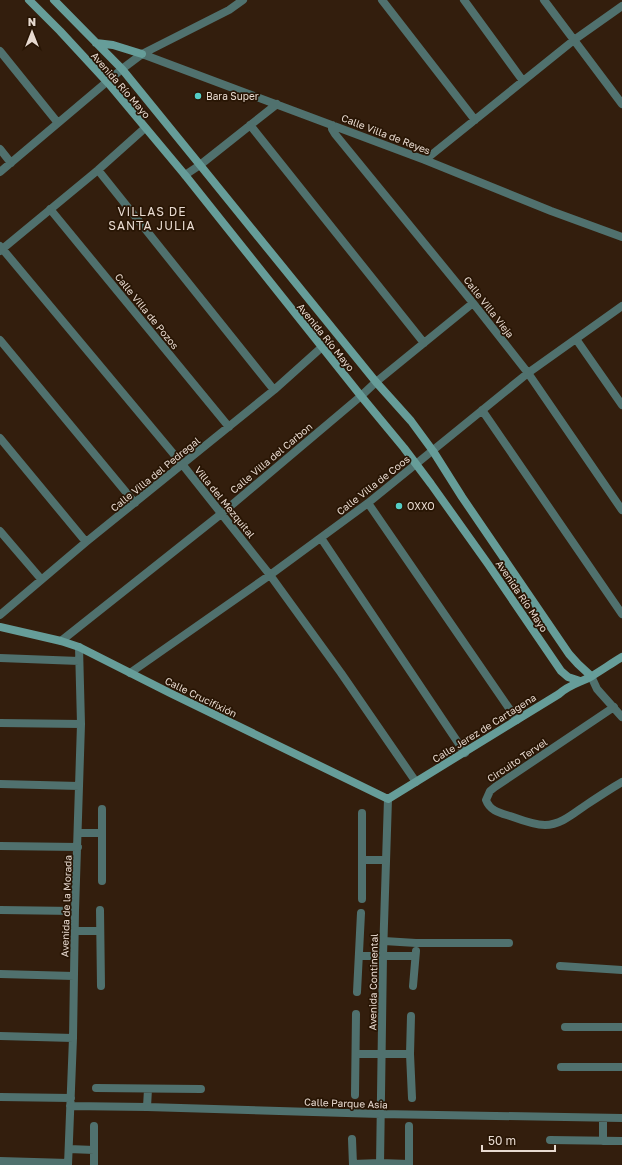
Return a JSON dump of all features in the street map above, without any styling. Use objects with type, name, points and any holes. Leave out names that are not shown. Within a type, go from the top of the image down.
[{"type":"street","name":"Avenida Río Mayo","points":[[29,0],[107,82],[185,175],[416,464],[488,564],[561,671],[568,677],[597,688]]},
{"type":"street","name":"Avenida Río Mayo","points":[[54,0],[122,69],[376,382],[411,421],[433,451],[462,497],[569,654],[591,676],[597,688],[622,717]]},
{"type":"street","points":[[0,172],[122,69],[142,54],[229,10],[243,0]]},
{"type":"street","points":[[382,0],[475,120]]},
{"type":"street","points":[[464,0],[523,81]]},
{"type":"street","points":[[544,0],[622,104]]},
{"type":"street","points":[[425,160],[574,40],[622,6]]},
{"type":"street","points":[[96,43],[113,45],[142,54]]},
{"type":"street","points":[[0,51],[58,123]]},
{"type":"street","name":"Calle Villa de Reyes","points":[[142,54],[332,124],[551,211],[622,237]]},
{"type":"street","points":[[185,175],[278,104]]},
{"type":"street","name":"Calle Villa Vieja","points":[[332,124],[332,129],[335,134],[528,373],[622,510]]},
{"type":"street","points":[[250,126],[424,343]]},
{"type":"street","points":[[1,249],[98,170],[145,128]]},
{"type":"street","points":[[0,149],[11,162]]},
{"type":"street","points":[[98,170],[274,390]]},
{"type":"street","name":"Calle Villa de Pozos","points":[[50,209],[229,427]]},
{"type":"street","name":"Villa del Mezquital","points":[[1,249],[182,464],[270,575],[341,673],[416,782]]},
{"type":"street","name":"Calle Villa del Carbon","points":[[61,641],[221,514],[376,382],[473,303]]},
{"type":"street","name":"Calle Villa de Coos","points":[[130,672],[321,538],[368,503],[528,373],[622,306]]},
{"type":"street","points":[[576,339],[622,405]]},
{"type":"street","points":[[0,340],[135,503]]},
{"type":"street","name":"Calle Villa del Pedregal","points":[[0,614],[86,542],[274,390],[322,347]]},
{"type":"street","points":[[482,410],[622,614]]},
{"type":"street","points":[[0,438],[86,542]]},
{"type":"street","points":[[368,503],[517,720]]},
{"type":"street","points":[[0,531],[41,579]]},
{"type":"street","points":[[321,538],[465,752]]},
{"type":"street","name":"Calle Crucifixión","points":[[0,627],[61,641],[79,647],[388,799]]},
{"type":"street","name":"Avenida de la Morada","points":[[68,1164],[73,1038],[75,911],[81,724],[79,647]]},
{"type":"street","name":"Calle Jerez de Cartagena","points":[[388,799],[517,720],[565,688],[591,676],[622,657]]},
{"type":"street","points":[[0,658],[79,661]]},
{"type":"street","name":"Circuito Tervel","points":[[614,707],[495,787],[490,792],[486,800],[491,808],[497,812],[529,823],[545,825],[553,824],[567,818],[622,782]]},
{"type":"street","points":[[0,723],[81,724]]},
{"type":"street","points":[[0,784],[79,786]]},
{"type":"street","name":"Avenida Continental","points":[[380,1164],[383,955],[388,799]]},
{"type":"street","points":[[102,809],[102,881]]},
{"type":"street","points":[[362,813],[362,899]]},
{"type":"street","points":[[78,833],[102,833]]},
{"type":"street","points":[[0,846],[78,847]]},
{"type":"street","points":[[363,860],[386,860]]},
{"type":"street","points":[[0,910],[75,911]]},
{"type":"street","points":[[100,910],[101,986]]},
{"type":"street","points":[[357,992],[361,913]]},
{"type":"street","points":[[75,931],[100,931]]},
{"type":"street","points":[[384,941],[416,943],[509,943]]},
{"type":"street","points":[[413,986],[416,943]]},
{"type":"street","points":[[359,956],[416,956]]},
{"type":"street","points":[[560,966],[622,970]]},
{"type":"street","points":[[0,974],[74,976]]},
{"type":"street","points":[[355,1096],[356,1014]]},
{"type":"street","points":[[411,1016],[410,1054],[412,1098]]},
{"type":"street","points":[[565,1027],[622,1027]]},
{"type":"street","points":[[0,1036],[73,1038]]},
{"type":"street","points":[[356,1054],[410,1054]]},
{"type":"street","points":[[561,1067],[622,1067]]},
{"type":"street","points":[[96,1088],[201,1089]]},
{"type":"street","points":[[148,1089],[148,1107]]},
{"type":"street","name":"Calle Parque Asia","points":[[0,1097],[148,1107],[380,1114],[622,1118]]},
{"type":"street","points":[[603,1118],[603,1141]]},
{"type":"street","points":[[94,1126],[94,1165]]},
{"type":"street","points":[[352,1139],[353,1164],[409,1165],[409,1126]]},
{"type":"street","points":[[550,1140],[622,1141]]},
{"type":"street","points":[[69,1149],[94,1150]]},
{"type":"street","points":[[0,1161],[68,1164]]},
{"type":"place","name":"Bara Super","points":[[198,96]]},
{"type":"place","name":"OXXO","points":[[399,506]]},
{"type":"district","name":"VILLAS DE SANTA JULIA","points":[[152,219]]}]
